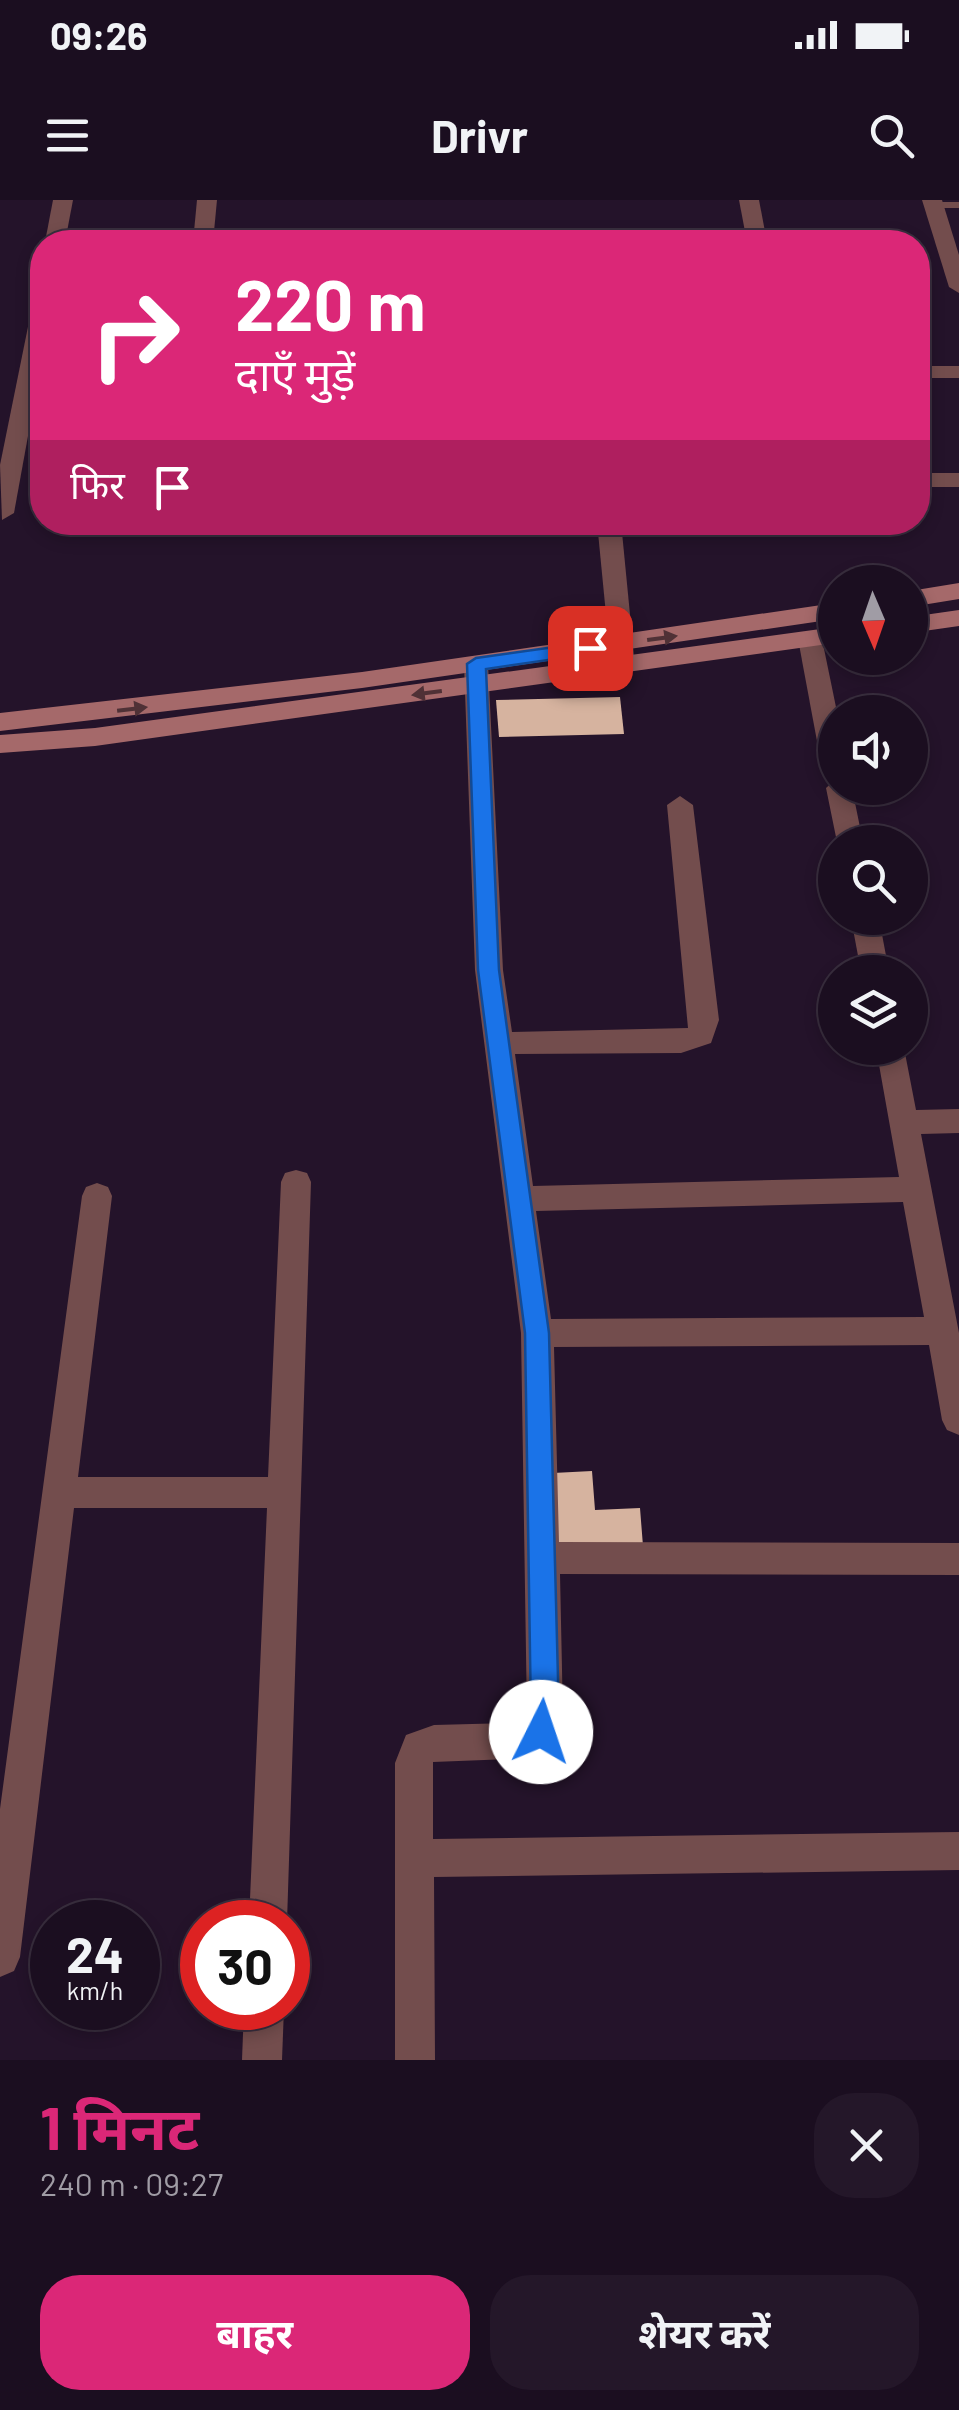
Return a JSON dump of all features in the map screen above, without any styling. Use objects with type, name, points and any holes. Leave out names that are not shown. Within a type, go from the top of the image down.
[{"type":"street","points":[[57,230],[63,200]]},
{"type":"street","points":[[204,230],[207,200]]},
{"type":"street","points":[[749,200],[755,230]]},
{"type":"street","points":[[933,203],[959,287]]},
{"type":"street","points":[[930,247],[947,246]]},
{"type":"street","points":[[930,372],[959,372]]},
{"type":"street","points":[[2,514],[6,466],[30,409]]},
{"type":"street","points":[[930,480],[959,480]]},
{"type":"street","points":[[610,535],[622,655]]},
{"type":"street","points":[[928,596],[959,591]]},
{"type":"street","points":[[622,655],[818,615]]},
{"type":"street","points":[[928,623],[959,619]]},
{"type":"street","points":[[0,744],[95,725],[622,655],[818,637]]},
{"type":"street","points":[[415,2060],[414,1763],[419,1748],[434,1741],[525,1741],[541,1732],[545,1717],[537,1333],[488,970],[476,676]]},
{"type":"street","points":[[0,722],[95,725]]},
{"type":"street","points":[[497,1043],[680,1042],[701,1035],[705,1020],[680,805]]},
{"type":"street","points":[[893,1065],[959,1420]]},
{"type":"street","points":[[905,1122],[959,1121]]},
{"type":"street","points":[[269,1900],[296,1182]]},
{"type":"street","points":[[522,1200],[918,1189]]},
{"type":"street","points":[[0,1957],[9,1810],[59,1492],[97,1196]]},
{"type":"street","points":[[537,1333],[940,1332]]},
{"type":"street","points":[[59,1492],[284,1492]]},
{"type":"street","points":[[541,1558],[959,1558]]},
{"type":"street","points":[[414,1858],[959,1851]]},
{"type":"street","points":[[262,2060],[263,2030]]},
{"type":"lane","points":[[933,203],[959,205]]},
{"type":"building","points":[[620,697],[624,734],[499,737],[496,700]]},
{"type":"building","points":[[592,1471],[595,1510],[640,1508],[643,1546],[558,1548],[553,1473]]},
{"type":"route","points":[[541,1732],[545,1717],[537,1333],[488,970],[476,664],[590,648]]}]
